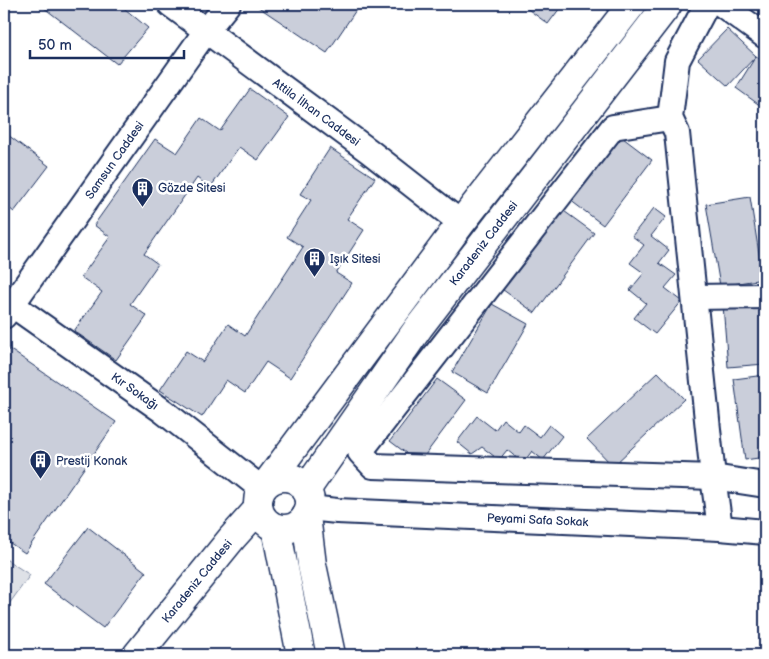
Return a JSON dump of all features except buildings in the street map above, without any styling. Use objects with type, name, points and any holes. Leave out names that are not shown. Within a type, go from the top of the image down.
[{"type":"main road","name":"Karadeniz Caddesi","points":[[137,655],[232,538],[266,502],[461,223],[632,4]]},
{"type":"main road","name":"Karadeniz Caddesi","points":[[307,505],[420,326],[668,4]]},
{"type":"main road","points":[[301,655],[266,502],[284,477],[300,483],[307,505],[312,565],[331,655]]},
{"type":"main road","points":[[266,502],[293,527],[300,523],[307,505]]},
{"type":"street","name":"Attila İlhan Caddesi","points":[[170,4],[369,151],[461,223]]},
{"type":"street","name":"Samsun Caddesi","points":[[7,306],[206,31],[228,4]]},
{"type":"street","points":[[707,4],[677,61],[670,118],[677,133],[720,528]]},
{"type":"street","points":[[720,4],[765,36]]},
{"type":"street","points":[[670,118],[613,127],[360,452],[373,466],[713,477],[765,486]]},
{"type":"street","points":[[695,297],[765,296]]},
{"type":"street","name":"Kır Sokağı","points":[[7,306],[163,411],[266,502]]},
{"type":"street","name":"Peyami Safa Sokak","points":[[307,505],[337,511],[720,528],[765,532]]},
{"type":"shaded area","points":[[4,558],[30,575],[4,611]]},
{"type":"place","name":"Gözde Sitesi","points":[[142,207]]},
{"type":"place","name":"Işık Sitesi","points":[[314,278]]},
{"type":"place","name":"Prestij Konak","points":[[40,480]]}]
